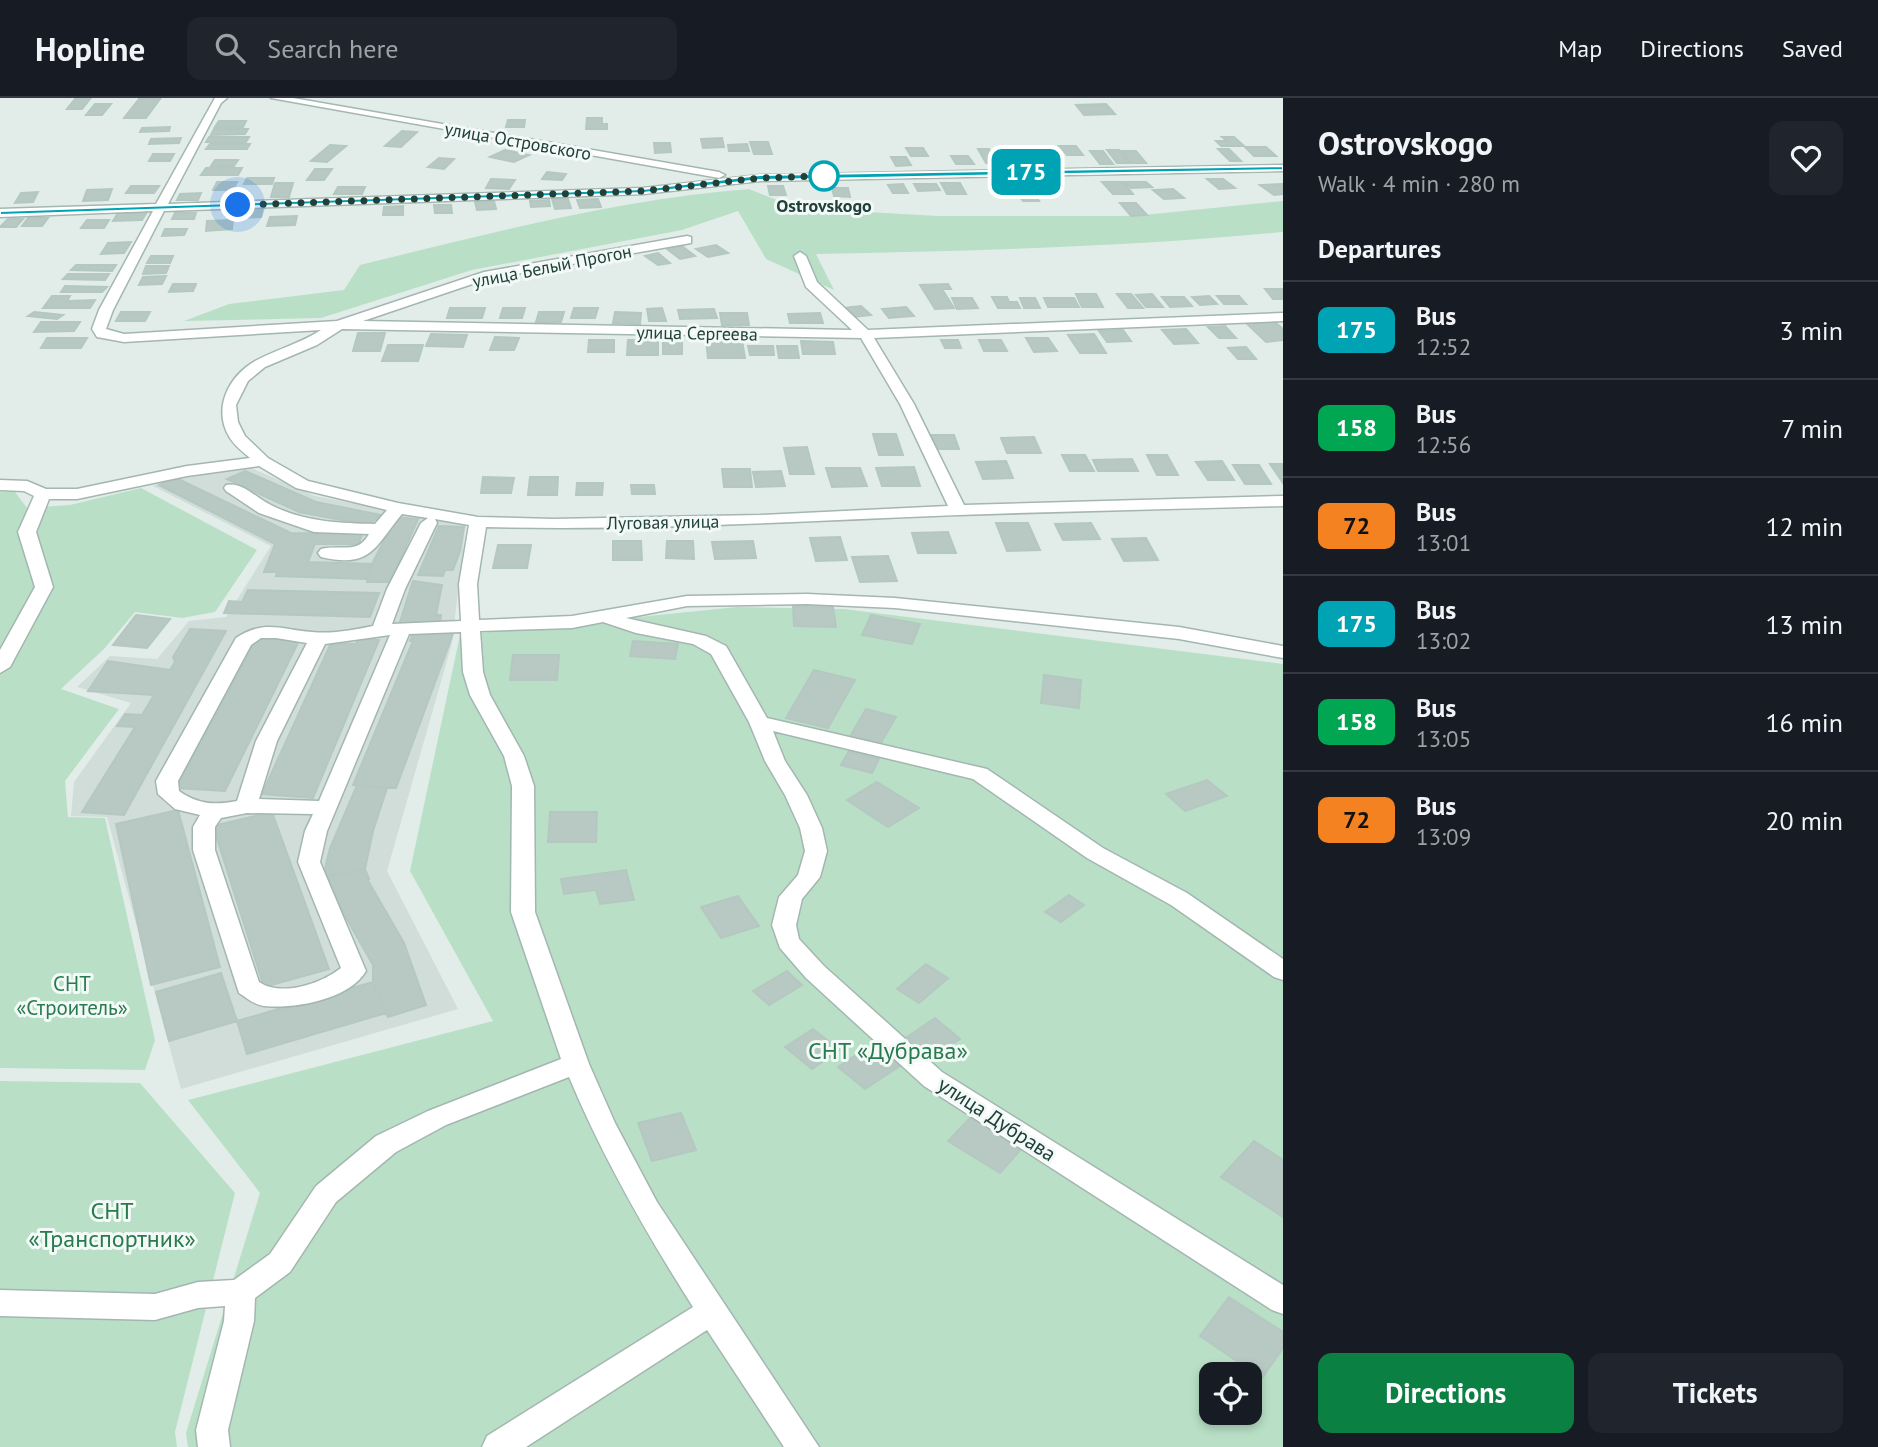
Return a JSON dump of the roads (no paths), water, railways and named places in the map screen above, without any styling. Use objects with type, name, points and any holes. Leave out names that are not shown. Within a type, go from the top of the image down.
[{"type":"street","points":[[162,207],[217,101],[222,98]]},
{"type":"street","name":"улица Островского","points":[[276,98],[702,173],[760,178]]},
{"type":"street","points":[[0,213],[629,192],[760,178],[1283,168]]},
{"type":"street","name":"улица Сергеева","points":[[162,207],[101,321],[99,330],[110,337],[339,325],[865,334],[1283,317]]},
{"type":"street","name":"улица Белый Прогон","points":[[339,325],[484,276],[687,240]]},
{"type":"street","points":[[800,256],[811,284],[865,334],[907,404],[958,510]]},
{"type":"street","name":"Луговая улица","points":[[339,325],[312,342],[260,364],[243,378],[229,405],[230,422],[238,438],[262,461],[302,485],[398,508],[478,522],[553,524],[1283,502]]},
{"type":"street","points":[[0,485],[27,486],[43,494],[77,494],[187,471],[262,461]]},
{"type":"street","points":[[232,488],[265,509],[320,528],[380,529]]},
{"type":"street","points":[[0,667],[44,587],[27,532],[43,494]]},
{"type":"street","points":[[327,553],[364,552],[373,546],[380,529],[398,508]]},
{"type":"street","points":[[478,522],[468,584],[470,652],[480,695],[514,756],[523,786],[523,912],[576,1064],[602,1124],[647,1210],[803,1447]]},
{"type":"street","points":[[212,812],[204,827],[204,850],[248,986],[263,997],[283,997],[312,993],[341,984],[354,971],[309,862],[316,831],[327,808],[391,631],[396,589],[429,523]]},
{"type":"street","points":[[327,808],[247,806],[212,812],[183,804],[169,794],[167,781],[243,642],[256,633],[276,632],[319,638],[606,617],[645,607],[723,599],[807,599],[895,603],[1179,632],[1283,652]]},
{"type":"street","name":"улица Дубрава","points":[[606,617],[699,640],[719,650],[759,722],[775,761],[796,795],[811,828],[816,851],[809,877],[791,897],[784,925],[788,942],[806,962],[933,1079],[1283,1301]]},
{"type":"street","points":[[247,806],[250,789],[273,729],[319,638]]},
{"type":"street","points":[[759,722],[980,774],[1095,853],[1179,899],[1283,971]]},
{"type":"street","points":[[0,1303],[155,1307],[198,1295],[240,1292],[280,1263],[326,1194],[386,1144],[437,1118],[576,1064]]},
{"type":"street","points":[[214,1447],[212,1430],[239,1321],[240,1292]]},
{"type":"street","points":[[498,1447],[712,1311]]},
{"type":"place","name":"Ostrovskogo","points":[[824,176]]},
{"type":"park label","name":"СНТ «Строитель»","points":[[72,995]]},
{"type":"park label","name":"СНТ «Дубрава»","points":[[888,1050]]},
{"type":"park label","name":"СНТ «Транспортник»","points":[[112,1224]]}]
